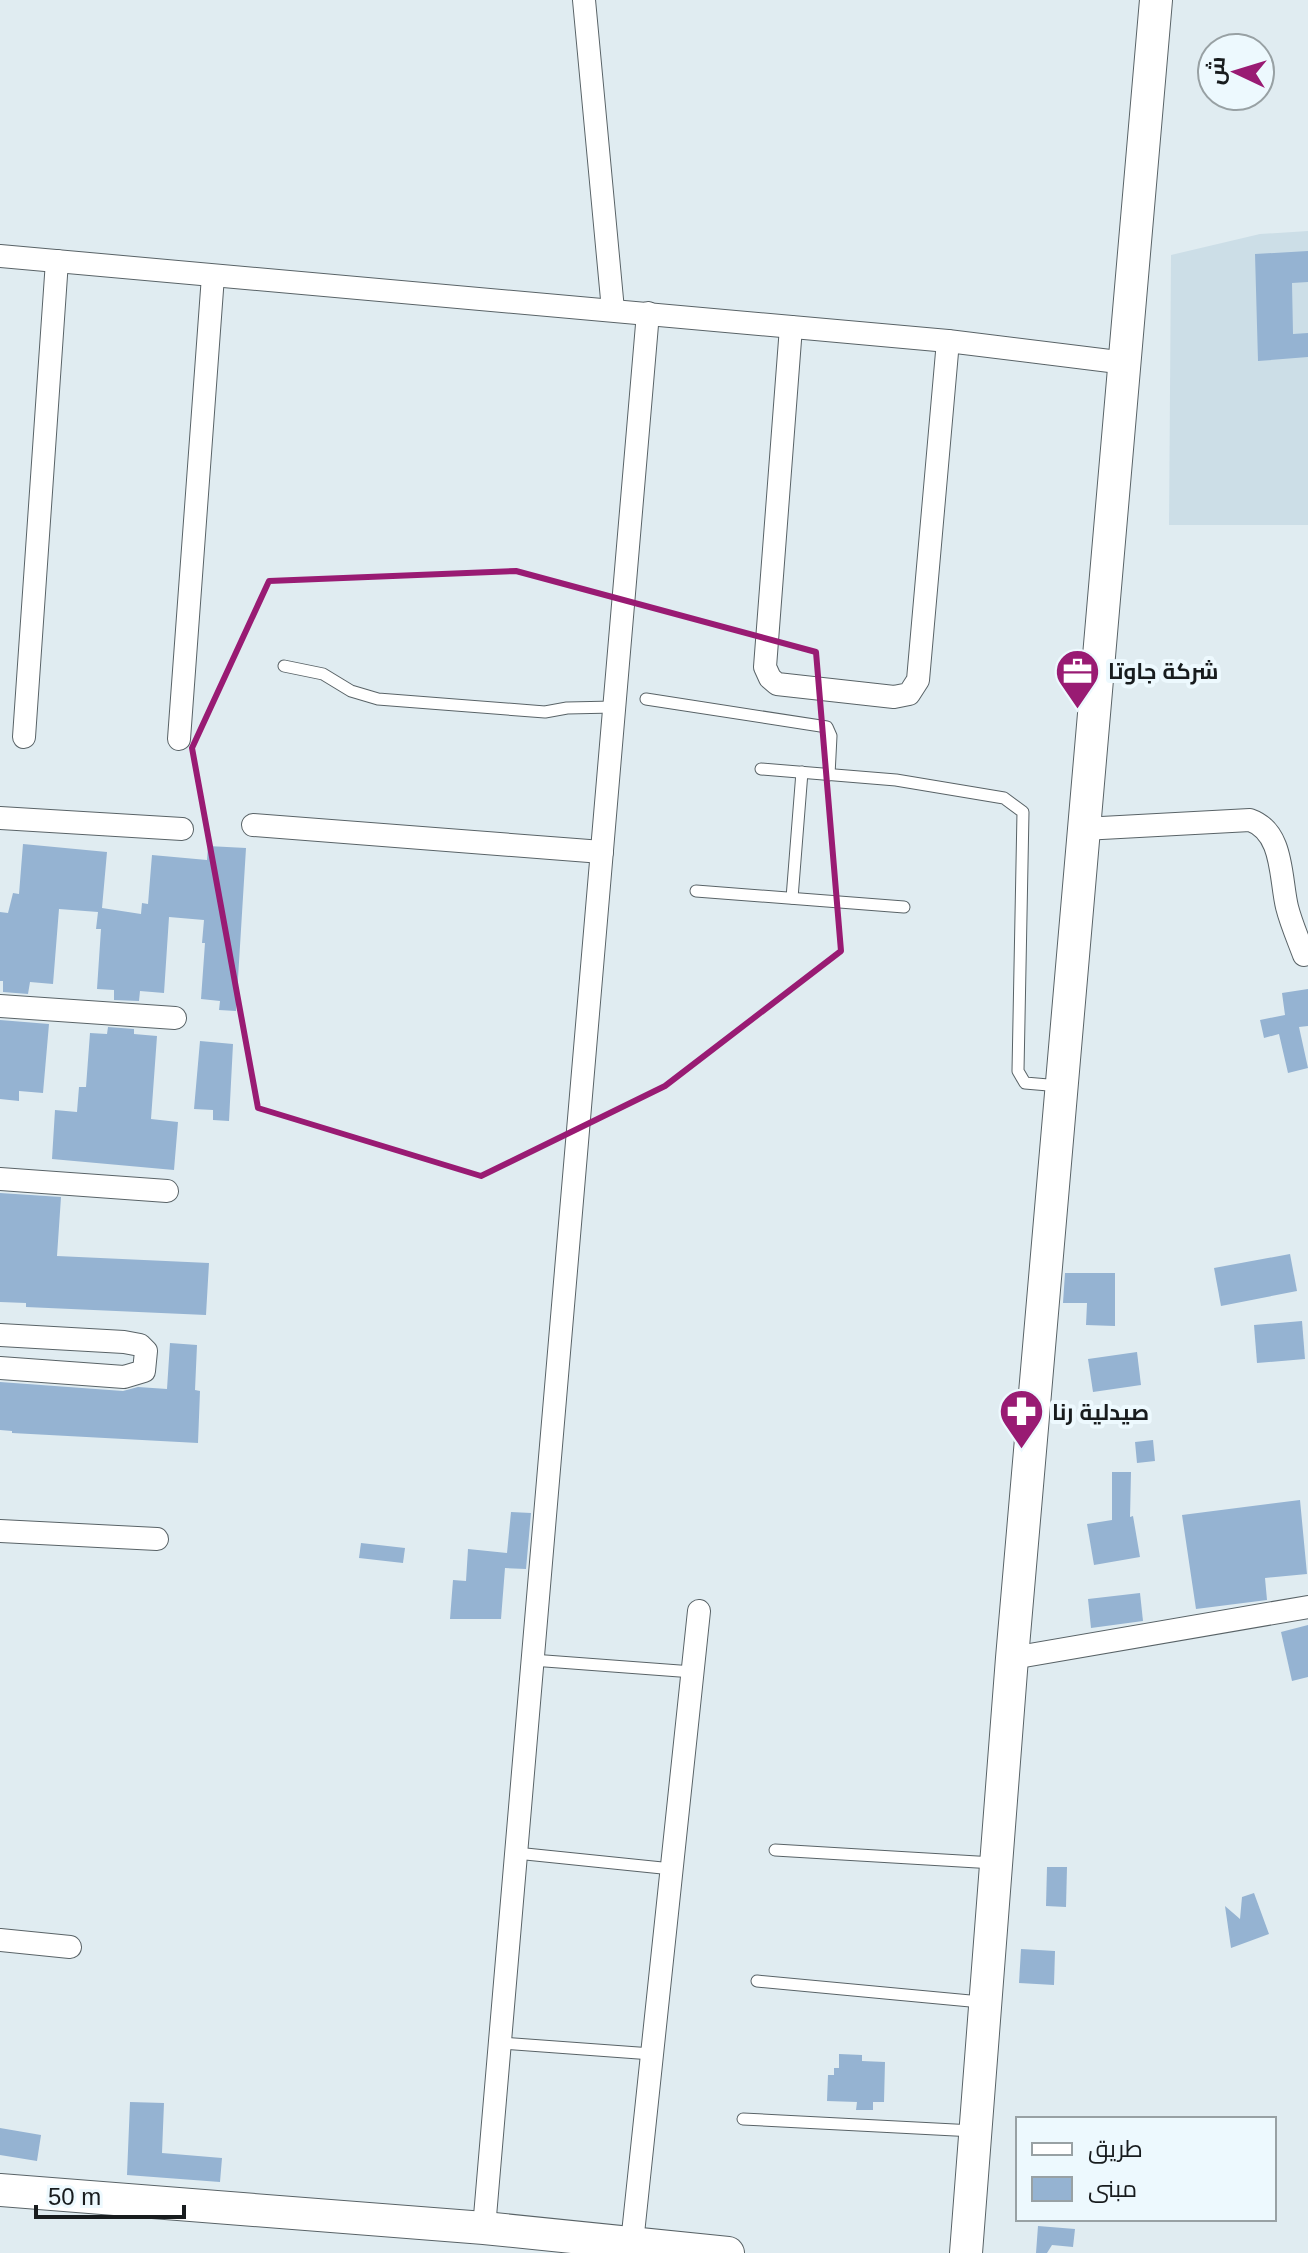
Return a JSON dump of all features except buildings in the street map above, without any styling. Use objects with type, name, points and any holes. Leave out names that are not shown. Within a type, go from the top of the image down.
[{"type":"street","points":[[584,0],[613,310]]},
{"type":"street","points":[[966,2253],[1012,1658],[1156,0]]},
{"type":"street","points":[[0,256],[948,341],[1126,363]]},
{"type":"street","points":[[24,737],[57,261]]},
{"type":"street","points":[[179,739],[213,276]]},
{"type":"street","points":[[484,2228],[648,313]]},
{"type":"street","points":[[791,327],[765,667],[777,684],[894,697],[909,694],[918,680],[948,341]]},
{"type":"street","points":[[0,818],[182,829]]},
{"type":"street","points":[[1083,829],[1250,820],[1259,823],[1276,847],[1287,907],[1304,955]]},
{"type":"street","points":[[253,825],[602,852]]},
{"type":"street","points":[[0,1006],[175,1018]]},
{"type":"street","points":[[0,1179],[167,1191]]},
{"type":"street","points":[[0,1335],[124,1342],[140,1345],[146,1351],[144,1371],[124,1377],[0,1368]]},
{"type":"street","points":[[0,1531],[157,1539]]},
{"type":"street","points":[[1012,1658],[1308,1607]]},
{"type":"street","points":[[632,2243],[699,1611]]},
{"type":"street","points":[[0,1940],[70,1947]]},
{"type":"street","points":[[0,2190],[484,2228],[728,2253]]},
{"type":"lane","points":[[284,666],[323,674],[351,691],[378,699],[545,712],[614,707]]},
{"type":"lane","points":[[646,699],[827,727],[831,736],[829,775]]},
{"type":"lane","points":[[761,769],[896,780],[1004,798],[1023,812],[1018,1071],[1025,1083],[1061,1086]]},
{"type":"lane","points":[[792,898],[802,772]]},
{"type":"lane","points":[[696,891],[904,907]]},
{"type":"lane","points":[[532,1660],[693,1672]]},
{"type":"lane","points":[[775,1850],[996,1863]]},
{"type":"lane","points":[[516,1853],[672,1869]]},
{"type":"lane","points":[[757,1981],[985,2003]]},
{"type":"lane","points":[[500,2043],[652,2054]]},
{"type":"lane","points":[[743,2119],[975,2131]]},
{"type":"highlighted area","points":[[516,571],[816,652],[841,951],[665,1086],[481,1176],[258,1108],[192,748],[269,581]]},
{"type":"shaded area","points":[[1308,231],[1308,525],[1169,525],[1171,255],[1260,234]]},
{"type":"place","name":"شركة جاوتا","points":[[1077,710]]},
{"type":"place","name":"صيدلية رنا","points":[[1021,1451]]}]
